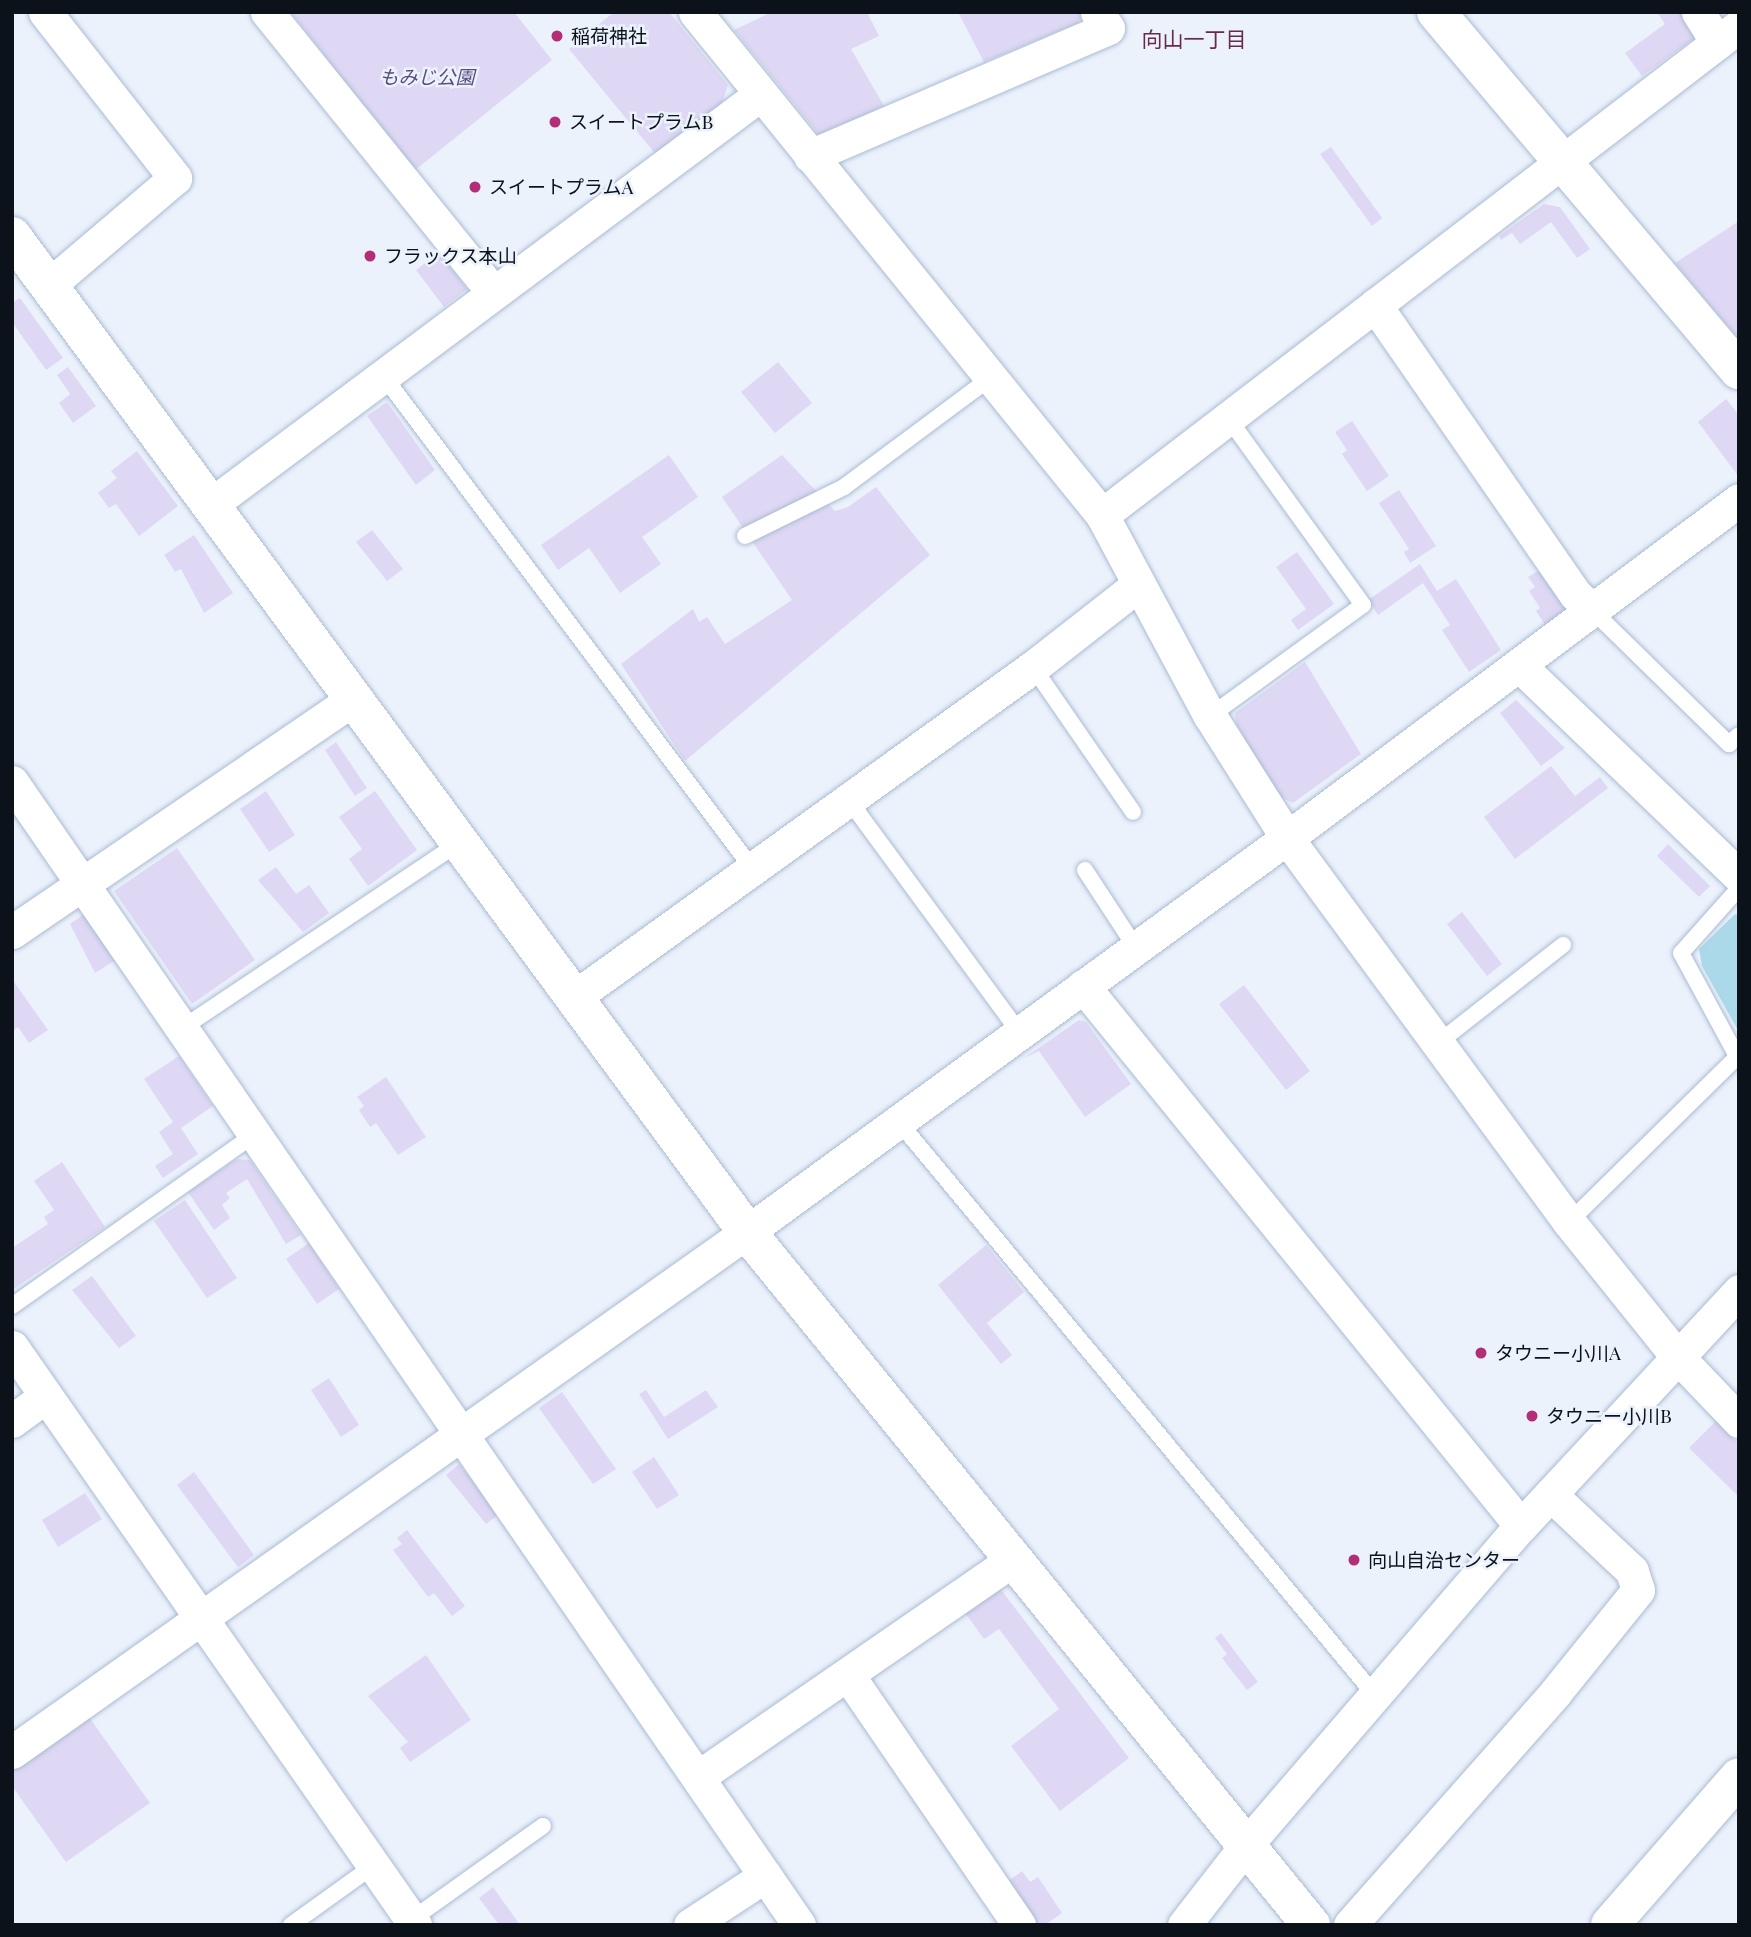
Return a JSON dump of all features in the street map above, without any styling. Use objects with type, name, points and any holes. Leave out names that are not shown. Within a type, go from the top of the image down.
[{"type":"street","points":[[45,12],[175,178],[48,286]]},
{"type":"street","points":[[267,12],[492,291]]},
{"type":"street","points":[[695,12],[1102,515],[1210,716],[1287,838],[1569,1222],[1675,1354],[1739,1421]]},
{"type":"street","points":[[810,156],[1108,28],[1097,12]]},
{"type":"street","points":[[1436,12],[1559,162],[1739,370]]},
{"type":"street","points":[[1102,515],[1728,34],[1698,12]]},
{"type":"street","points":[[213,503],[492,291],[761,93]]},
{"type":"street","points":[[12,236],[213,503],[573,998],[747,1231],[1311,1925]]},
{"type":"street","points":[[1375,305],[1575,594],[1592,610]]},
{"type":"street","points":[[12,1752],[747,1231],[1287,838],[1739,500]]},
{"type":"street","points":[[573,998],[1033,667],[1138,585]]},
{"type":"street","points":[[1519,665],[1739,876]]},
{"type":"street","points":[[12,932],[354,699]]},
{"type":"street","points":[[12,782],[799,1925]]},
{"type":"street","points":[[1083,986],[1521,1526]]},
{"type":"street","points":[[1184,1925],[1247,1844],[1521,1526],[1675,1354],[1739,1291]]},
{"type":"street","points":[[12,1347],[413,1922]]},
{"type":"street","points":[[12,1421],[47,1396]]},
{"type":"street","points":[[1350,1925],[1555,1693],[1638,1590],[1632,1571],[1550,1494]]},
{"type":"street","points":[[698,1777],[1015,1558]]},
{"type":"street","points":[[848,1675],[1019,1925]]},
{"type":"street","points":[[1610,1925],[1739,1777]]},
{"type":"street","points":[[690,1925],[765,1876]]},
{"type":"lane","points":[[382,374],[752,868]]},
{"type":"lane","points":[[745,536],[845,487],[990,378]]},
{"type":"lane","points":[[1210,716],[1363,605],[1228,418]]},
{"type":"lane","points":[[1592,610],[1729,744],[1739,735]]},
{"type":"lane","points":[[1033,667],[1133,812]]},
{"type":"lane","points":[[848,799],[1020,1033]]},
{"type":"lane","points":[[181,1029],[460,842]]},
{"type":"lane","points":[[1085,870],[1136,948]]},
{"type":"lane","points":[[1569,1222],[1738,1058],[1681,953],[1739,888]]},
{"type":"lane","points":[[1438,1043],[1563,945]]},
{"type":"lane","points":[[898,1121],[1374,1694]]},
{"type":"lane","points":[[12,1306],[255,1134]]},
{"type":"lane","points":[[413,1922],[543,1826]]},
{"type":"lane","points":[[291,1925],[373,1866]]},
{"type":"green space","name":"もみじ公園","points":[[291,12],[514,12],[552,60],[414,171]]},
{"type":"green space","points":[[614,12],[669,12],[728,85],[722,103],[657,156],[569,49]]},
{"type":"green space","points":[[772,12],[867,12],[879,36],[851,49],[884,106],[820,136],[734,30]]},
{"type":"green space","points":[[958,12],[1078,12],[1081,16],[1078,23],[984,62]]},
{"type":"green space","points":[[1657,12],[1683,12],[1699,35],[1642,76],[1625,53],[1665,24]]},
{"type":"green space","points":[[1331,147],[1382,218],[1372,226],[1320,154]]},
{"type":"green space","points":[[1544,204],[1560,207],[1590,249],[1577,258],[1551,222],[1520,244],[1512,233],[1501,240],[1499,236]]},
{"type":"green space","points":[[1739,221],[1739,340],[1675,263]]},
{"type":"green space","points":[[439,252],[467,289],[444,307],[416,270]]},
{"type":"green space","points":[[20,298],[63,358],[46,370],[12,322],[12,303]]},
{"type":"green space","points":[[778,362],[812,403],[775,433],[741,392]]},
{"type":"green space","points":[[68,367],[96,406],[73,423],[59,403],[70,394],[57,375]]},
{"type":"green space","points":[[1726,399],[1739,415],[1739,477],[1698,422]]},
{"type":"green space","points":[[387,402],[435,470],[416,485],[367,416]]},
{"type":"green space","points":[[1352,421],[1389,476],[1367,491],[1342,454],[1347,450],[1335,432]]},
{"type":"green space","points":[[137,451],[178,506],[139,536],[116,504],[109,508],[98,493],[117,478],[111,471]]},
{"type":"green space","points":[[669,455],[698,497],[642,537],[661,564],[620,593],[589,548],[558,570],[541,545]]},
{"type":"green space","points":[[782,455],[835,511],[848,507],[876,487],[930,555],[685,761],[621,664],[693,609],[699,622],[707,617],[725,644],[792,600],[722,497]]},
{"type":"green space","points":[[1399,490],[1436,546],[1410,563],[1404,552],[1409,549],[1379,503]]},
{"type":"green space","points":[[372,530],[403,569],[387,581],[356,542]]},
{"type":"green space","points":[[194,535],[233,593],[204,613],[181,569],[175,572],[164,555]]},
{"type":"green space","points":[[1297,552],[1334,604],[1298,630],[1291,620],[1306,609],[1276,567]]},
{"type":"green space","points":[[1420,564],[1437,591],[1456,579],[1501,650],[1469,672],[1442,630],[1450,625],[1423,583],[1378,615],[1368,600]]},
{"type":"green space","points":[[1544,567],[1567,603],[1565,614],[1546,626],[1536,611],[1540,608],[1529,591],[1535,587],[1528,577]]},
{"type":"green space","points":[[1305,662],[1361,754],[1293,803],[1276,795],[1236,723],[1235,713]]},
{"type":"green space","points":[[1516,700],[1565,748],[1541,766],[1500,713]]},
{"type":"green space","points":[[336,742],[367,788],[355,796],[325,750]]},
{"type":"green space","points":[[1551,766],[1575,796],[1600,777],[1608,788],[1515,859],[1484,817]]},
{"type":"green space","points":[[266,791],[295,835],[269,852],[240,809]]},
{"type":"green space","points":[[375,791],[417,850],[368,886],[349,859],[362,849],[339,817]]},
{"type":"green space","points":[[1668,844],[1710,886],[1699,897],[1657,856]]},
{"type":"green space","points":[[177,848],[255,960],[192,1004],[114,891]]},
{"type":"green space","points":[[276,867],[296,894],[309,885],[329,913],[303,932],[258,880]]},
{"type":"green space","points":[[1462,912],[1502,964],[1487,976],[1447,924]]},
{"type":"green space","points":[[84,914],[114,961],[95,973],[70,924]]},
{"type":"green space","points":[[12,979],[48,1030],[29,1043],[18,1027],[12,1031]]},
{"type":"green space","points":[[1244,985],[1310,1071],[1286,1090],[1219,1004]]},
{"type":"green space","points":[[1079,1020],[1086,1022],[1131,1084],[1085,1117],[1039,1051],[1024,1058]]},
{"type":"green space","points":[[179,1056],[213,1106],[181,1128],[198,1154],[163,1178],[155,1166],[173,1154],[159,1132],[173,1122],[144,1079]]},
{"type":"green space","points":[[386,1077],[426,1137],[398,1155],[376,1123],[370,1127],[359,1110],[364,1106],[357,1097]]},
{"type":"green space","points":[[237,1159],[250,1160],[301,1235],[286,1244],[247,1179],[226,1193],[230,1198],[222,1205],[230,1218],[214,1230],[188,1192]]},
{"type":"green space","points":[[62,1162],[105,1227],[12,1290],[12,1248],[48,1224],[44,1217],[54,1210],[34,1181]]},
{"type":"green space","points":[[185,1200],[237,1278],[207,1298],[154,1221]]},
{"type":"green space","points":[[309,1243],[339,1289],[317,1304],[286,1259]]},
{"type":"green space","points":[[986,1245],[1024,1292],[987,1323],[1012,1355],[1001,1364],[938,1285]]},
{"type":"green space","points":[[92,1276],[136,1336],[119,1348],[72,1290]]},
{"type":"green space","points":[[329,1378],[359,1425],[341,1437],[311,1390]]},
{"type":"green space","points":[[646,1390],[664,1417],[706,1390],[718,1407],[668,1439],[639,1394]]},
{"type":"green space","points":[[562,1392],[616,1469],[593,1484],[539,1408]]},
{"type":"green space","points":[[1717,1420],[1739,1445],[1739,1497],[1689,1448]]},
{"type":"green space","points":[[654,1457],[679,1495],[657,1509],[632,1472]]},
{"type":"green space","points":[[459,1464],[499,1514],[486,1524],[446,1475]]},
{"type":"green space","points":[[194,1472],[254,1555],[238,1567],[177,1485]]},
{"type":"green space","points":[[85,1493],[102,1519],[58,1547],[42,1520]]},
{"type":"green space","points":[[407,1530],[465,1606],[452,1616],[434,1593],[428,1597],[393,1550],[402,1544],[397,1538]]},
{"type":"green space","points":[[999,1587],[1129,1758],[1060,1811],[1011,1746],[1059,1709],[999,1629],[984,1639],[965,1613]]},
{"type":"green space","points":[[1221,1633],[1258,1682],[1247,1690],[1222,1658],[1227,1654],[1215,1638]]},
{"type":"green space","points":[[426,1655],[471,1720],[410,1762],[400,1748],[408,1742],[368,1696]]},
{"type":"green space","points":[[89,1717],[150,1803],[66,1862],[12,1786],[12,1772]]},
{"type":"green space","points":[[1022,1871],[1030,1882],[1038,1877],[1062,1913],[1045,1925],[1036,1925],[1007,1882]]},
{"type":"green space","points":[[493,1887],[520,1925],[499,1925],[479,1898]]},
{"type":"water","points":[[1735,914],[1739,915],[1739,1032],[1702,966],[1699,949]]},
{"type":"place","name":"稲荷神社","points":[[557,36]]},
{"type":"place","name":"スイートプラムB","points":[[555,122]]},
{"type":"place","name":"スイートプラムA","points":[[475,187]]},
{"type":"place","name":"フラックス本山","points":[[370,256]]},
{"type":"place","name":"タウニー小川A","points":[[1481,1353]]},
{"type":"place","name":"タウニー小川B","points":[[1532,1416]]},
{"type":"place","name":"向山自治センター","points":[[1354,1560]]},
{"type":"district","name":"向山一丁目","points":[[1194,38]]}]
